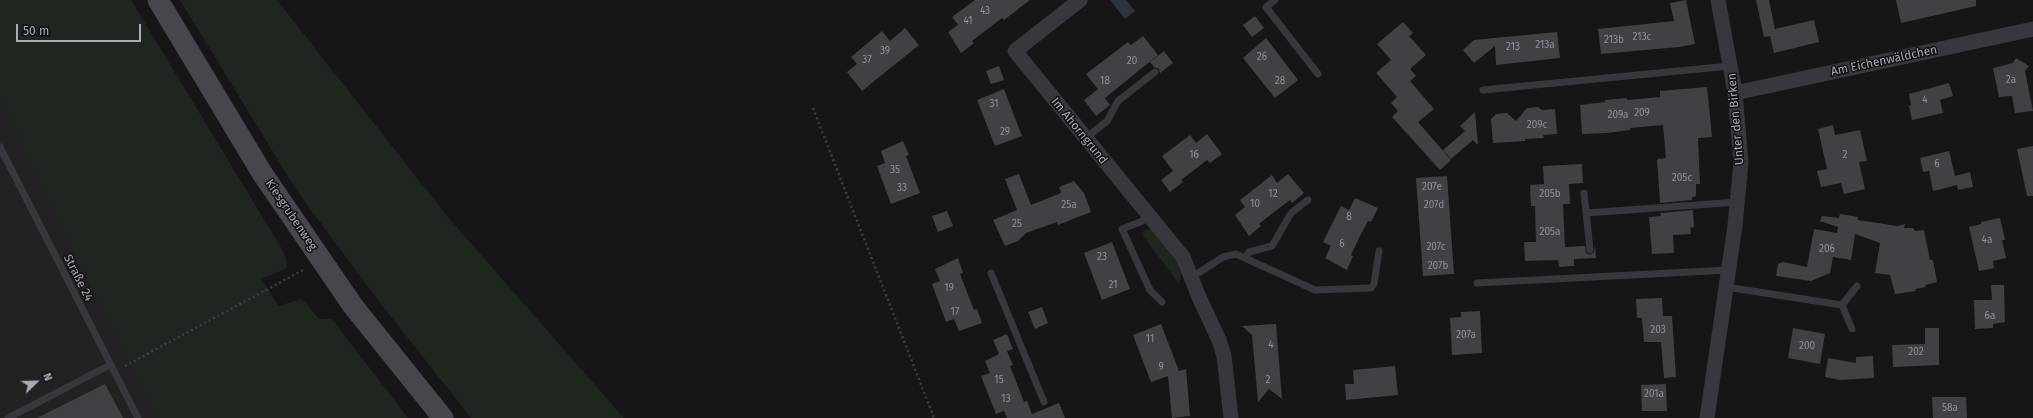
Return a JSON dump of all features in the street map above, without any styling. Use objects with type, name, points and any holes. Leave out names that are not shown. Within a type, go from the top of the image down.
[{"type":"main road","name":"Kiesgrubenweg","points":[[158,0],[262,174],[353,306],[443,418]]},
{"type":"street","name":"Im Ahorngrund","points":[[1080,0],[1015,51],[1183,257],[1199,297],[1219,340],[1224,356],[1231,418]]},
{"type":"street","name":"Unter den Birken","points":[[1707,418],[1729,270],[1738,202],[1741,162],[1735,93],[1718,0]]},
{"type":"street","name":"Am Eichenwäldchen","points":[[1735,93],[2033,29]]},
{"type":"lane","points":[[1275,0],[1266,7],[1318,74]]},
{"type":"lane","points":[[1483,90],[1730,66]]},
{"type":"lane","points":[[1086,138],[1107,121],[1118,101],[1155,72]]},
{"type":"lane","name":"Straße 24","points":[[0,147],[138,418]]},
{"type":"lane","points":[[1584,192],[1590,250]]},
{"type":"lane","points":[[1245,258],[1249,252],[1272,246],[1290,213],[1308,200]]},
{"type":"lane","points":[[1586,213],[1738,202]]},
{"type":"lane","points":[[1150,218],[1122,229],[1150,290],[1162,302]]},
{"type":"lane","points":[[1192,277],[1229,254],[1236,254],[1316,290],[1325,291],[1371,288],[1374,284],[1379,251]]},
{"type":"lane","points":[[1477,283],[1729,270]]},
{"type":"lane","points":[[991,273],[1044,402]]},
{"type":"lane","points":[[1842,305],[1857,286]]},
{"type":"lane","points":[[1726,287],[1842,305]]},
{"type":"lane","points":[[1842,305],[1852,329]]},
{"type":"lane","points":[[8,418],[112,368]]},
{"type":"path","points":[[813,108],[934,418]]},
{"type":"path","points":[[112,368],[322,260]]},
{"type":"shaded area","points":[[0,0],[131,0],[285,254],[287,268],[262,279],[278,306],[302,299],[319,319],[332,319],[408,418],[157,418],[0,102]]},
{"type":"shaded area","points":[[180,0],[277,0],[447,216],[624,418],[471,418],[374,295],[297,191]]},
{"type":"shaded area","points":[[1110,0],[1126,0],[1135,11],[1125,19]]},
{"type":"shaded area","points":[[0,59],[222,418],[0,418]]},
{"type":"shaded area","points":[[1152,227],[1178,261],[1181,276],[1179,284],[1141,233]]},
{"type":"building","points":[[975,0],[1030,0],[1004,20],[1002,18],[972,41],[974,43],[961,53],[948,32],[958,25],[952,17]]},
{"type":"building","points":[[1686,0],[1695,44],[1679,47],[1601,54],[1598,29],[1674,21],[1670,3]]},
{"type":"building","points":[[1756,0],[1769,0],[1775,29],[1814,20],[1819,42],[1774,53],[1770,36],[1764,37]]},
{"type":"building","points":[[1896,0],[1976,0],[1976,6],[1901,23]]},
{"type":"building","points":[[1255,16],[1264,28],[1252,37],[1243,25]]},
{"type":"building","points":[[1403,22],[1413,33],[1409,36],[1426,55],[1410,69],[1416,76],[1410,81],[1434,109],[1418,122],[1451,160],[1440,170],[1392,117],[1398,111],[1391,103],[1397,97],[1376,73],[1391,60],[1377,44]]},
{"type":"building","points":[[905,28],[919,45],[862,91],[847,72],[857,64],[851,57],[882,31],[890,41]]},
{"type":"building","points":[[1557,32],[1560,58],[1496,65],[1495,46],[1474,63],[1463,50],[1474,40]]},
{"type":"building","points":[[1143,36],[1158,55],[1105,98],[1110,105],[1096,116],[1084,100],[1098,89],[1086,74],[1128,42],[1131,45]]},
{"type":"building","points":[[1266,38],[1298,80],[1275,98],[1243,58]]},
{"type":"building","points":[[1164,51],[1173,63],[1160,73],[1159,69],[1154,67],[1150,62]]},
{"type":"building","points":[[2016,58],[2029,66],[2025,71],[2033,111],[2015,113],[2012,96],[1999,97],[1993,68],[2013,63]]},
{"type":"building","points":[[999,66],[1004,80],[991,84],[986,71]]},
{"type":"building","points":[[1949,83],[1953,96],[1940,100],[1943,113],[1912,120],[1909,106],[1911,105],[1909,94]]},
{"type":"building","points":[[1707,87],[1712,137],[1698,138],[1700,184],[1696,184],[1696,196],[1692,197],[1692,200],[1660,203],[1657,159],[1666,158],[1663,125],[1630,128],[1630,130],[1608,133],[1582,134],[1580,105],[1605,102],[1605,100],[1660,97],[1660,91]]},
{"type":"building","points":[[1004,89],[1022,136],[995,146],[977,100]]},
{"type":"building","points":[[1538,107],[1542,110],[1555,109],[1557,134],[1543,135],[1544,138],[1525,139],[1525,141],[1493,143],[1491,119],[1496,114],[1507,113],[1516,121],[1527,108]]},
{"type":"building","points":[[1475,112],[1478,145],[1473,140],[1451,159],[1443,150],[1465,131],[1460,126]]},
{"type":"building","points":[[1833,125],[1835,135],[1860,130],[1867,161],[1859,162],[1865,189],[1844,194],[1841,183],[1821,187],[1817,171],[1827,169],[1818,129]]},
{"type":"building","points":[[1207,134],[1222,154],[1210,163],[1207,160],[1181,180],[1183,182],[1170,192],[1161,180],[1173,171],[1162,156],[1190,135],[1196,143]]},
{"type":"building","points":[[903,141],[909,155],[906,156],[920,193],[891,204],[877,166],[885,163],[881,151]]},
{"type":"building","points":[[2033,146],[2033,196],[2027,196],[2017,149]]},
{"type":"building","points":[[1949,151],[1955,176],[1970,172],[1973,187],[1958,190],[1957,185],[1933,191],[1929,171],[1923,172],[1920,158]]},
{"type":"building","points":[[1582,164],[1583,183],[1569,184],[1570,204],[1563,204],[1565,247],[1585,246],[1586,253],[1590,255],[1594,252],[1595,245],[1596,258],[1574,259],[1574,266],[1559,267],[1558,260],[1525,261],[1524,242],[1536,242],[1535,206],[1531,206],[1530,185],[1544,184],[1543,166]]},
{"type":"building","points":[[1019,174],[1031,205],[1061,193],[1059,187],[1074,181],[1084,193],[1091,212],[1058,225],[1057,222],[1026,233],[1018,241],[1005,246],[993,220],[1017,210],[1005,179]]},
{"type":"building","points":[[1288,174],[1304,193],[1292,203],[1290,200],[1274,212],[1259,224],[1261,226],[1249,236],[1235,215],[1245,207],[1240,200],[1272,175],[1277,183]]},
{"type":"building","points":[[1447,176],[1454,274],[1423,276],[1416,178]]},
{"type":"building","points":[[1355,198],[1378,208],[1371,222],[1368,221],[1359,238],[1351,255],[1353,256],[1347,270],[1325,258],[1331,246],[1323,242],[1341,206],[1349,210]]},
{"type":"building","points":[[1693,210],[1694,227],[1690,228],[1691,234],[1673,235],[1674,253],[1652,254],[1649,217],[1661,216],[1660,213]]},
{"type":"building","points":[[947,211],[953,226],[938,232],[932,216]]},
{"type":"building","points":[[1840,214],[1858,217],[1858,220],[1897,226],[1905,224],[1904,228],[1913,228],[1915,231],[1924,230],[1930,260],[1933,260],[1937,282],[1925,285],[1926,287],[1915,289],[1916,291],[1895,294],[1890,275],[1875,273],[1880,243],[1855,234],[1851,260],[1833,257],[1830,273],[1811,281],[1776,276],[1778,264],[1783,262],[1807,267],[1814,229],[1837,233],[1838,227],[1820,221],[1822,216],[1839,218]]},
{"type":"building","points":[[2000,218],[2005,240],[2002,240],[2006,258],[1993,261],[1994,268],[1979,271],[1969,227],[1981,224],[1981,222]]},
{"type":"building","points":[[1112,242],[1130,289],[1102,300],[1084,253]]},
{"type":"building","points":[[958,258],[963,273],[960,274],[974,310],[977,309],[982,323],[959,331],[954,319],[946,322],[932,284],[940,281],[935,269]]},
{"type":"building","points":[[1991,285],[2004,285],[2005,322],[1993,324],[1993,328],[1975,329],[1974,300],[1992,300]]},
{"type":"building","points":[[1662,298],[1663,316],[1672,316],[1676,377],[1664,378],[1661,342],[1644,342],[1642,318],[1637,318],[1636,299]]},
{"type":"building","points":[[1042,307],[1048,323],[1035,329],[1028,312]]},
{"type":"building","points":[[1480,311],[1482,353],[1452,355],[1450,318],[1461,317],[1461,312]]},
{"type":"building","points":[[1161,324],[1179,371],[1186,369],[1190,416],[1172,418],[1168,376],[1151,382],[1133,335]]},
{"type":"building","points":[[1276,324],[1282,399],[1269,389],[1258,402],[1252,335],[1242,326]]},
{"type":"building","points":[[1793,328],[1825,334],[1820,364],[1788,358]]},
{"type":"building","points":[[1925,328],[1939,328],[1939,365],[1893,367],[1892,345],[1925,344]]},
{"type":"building","points":[[1007,334],[1013,349],[1007,351],[1013,365],[1010,366],[1024,402],[1027,401],[1032,414],[1059,403],[1065,418],[1007,418],[1004,411],[996,414],[981,376],[990,373],[985,361],[999,354],[993,340]]},
{"type":"building","points":[[1873,356],[1874,378],[1840,380],[1825,377],[1828,358],[1856,363],[1856,357]]},
{"type":"building","points":[[1395,366],[1398,395],[1346,400],[1345,384],[1354,384],[1353,370]]},
{"type":"building","points":[[105,384],[123,418],[37,418]]},
{"type":"building","points":[[1666,384],[1667,411],[1642,411],[1641,385]]},
{"type":"building","points":[[1932,397],[1966,397],[1967,418],[1933,418]]}]
